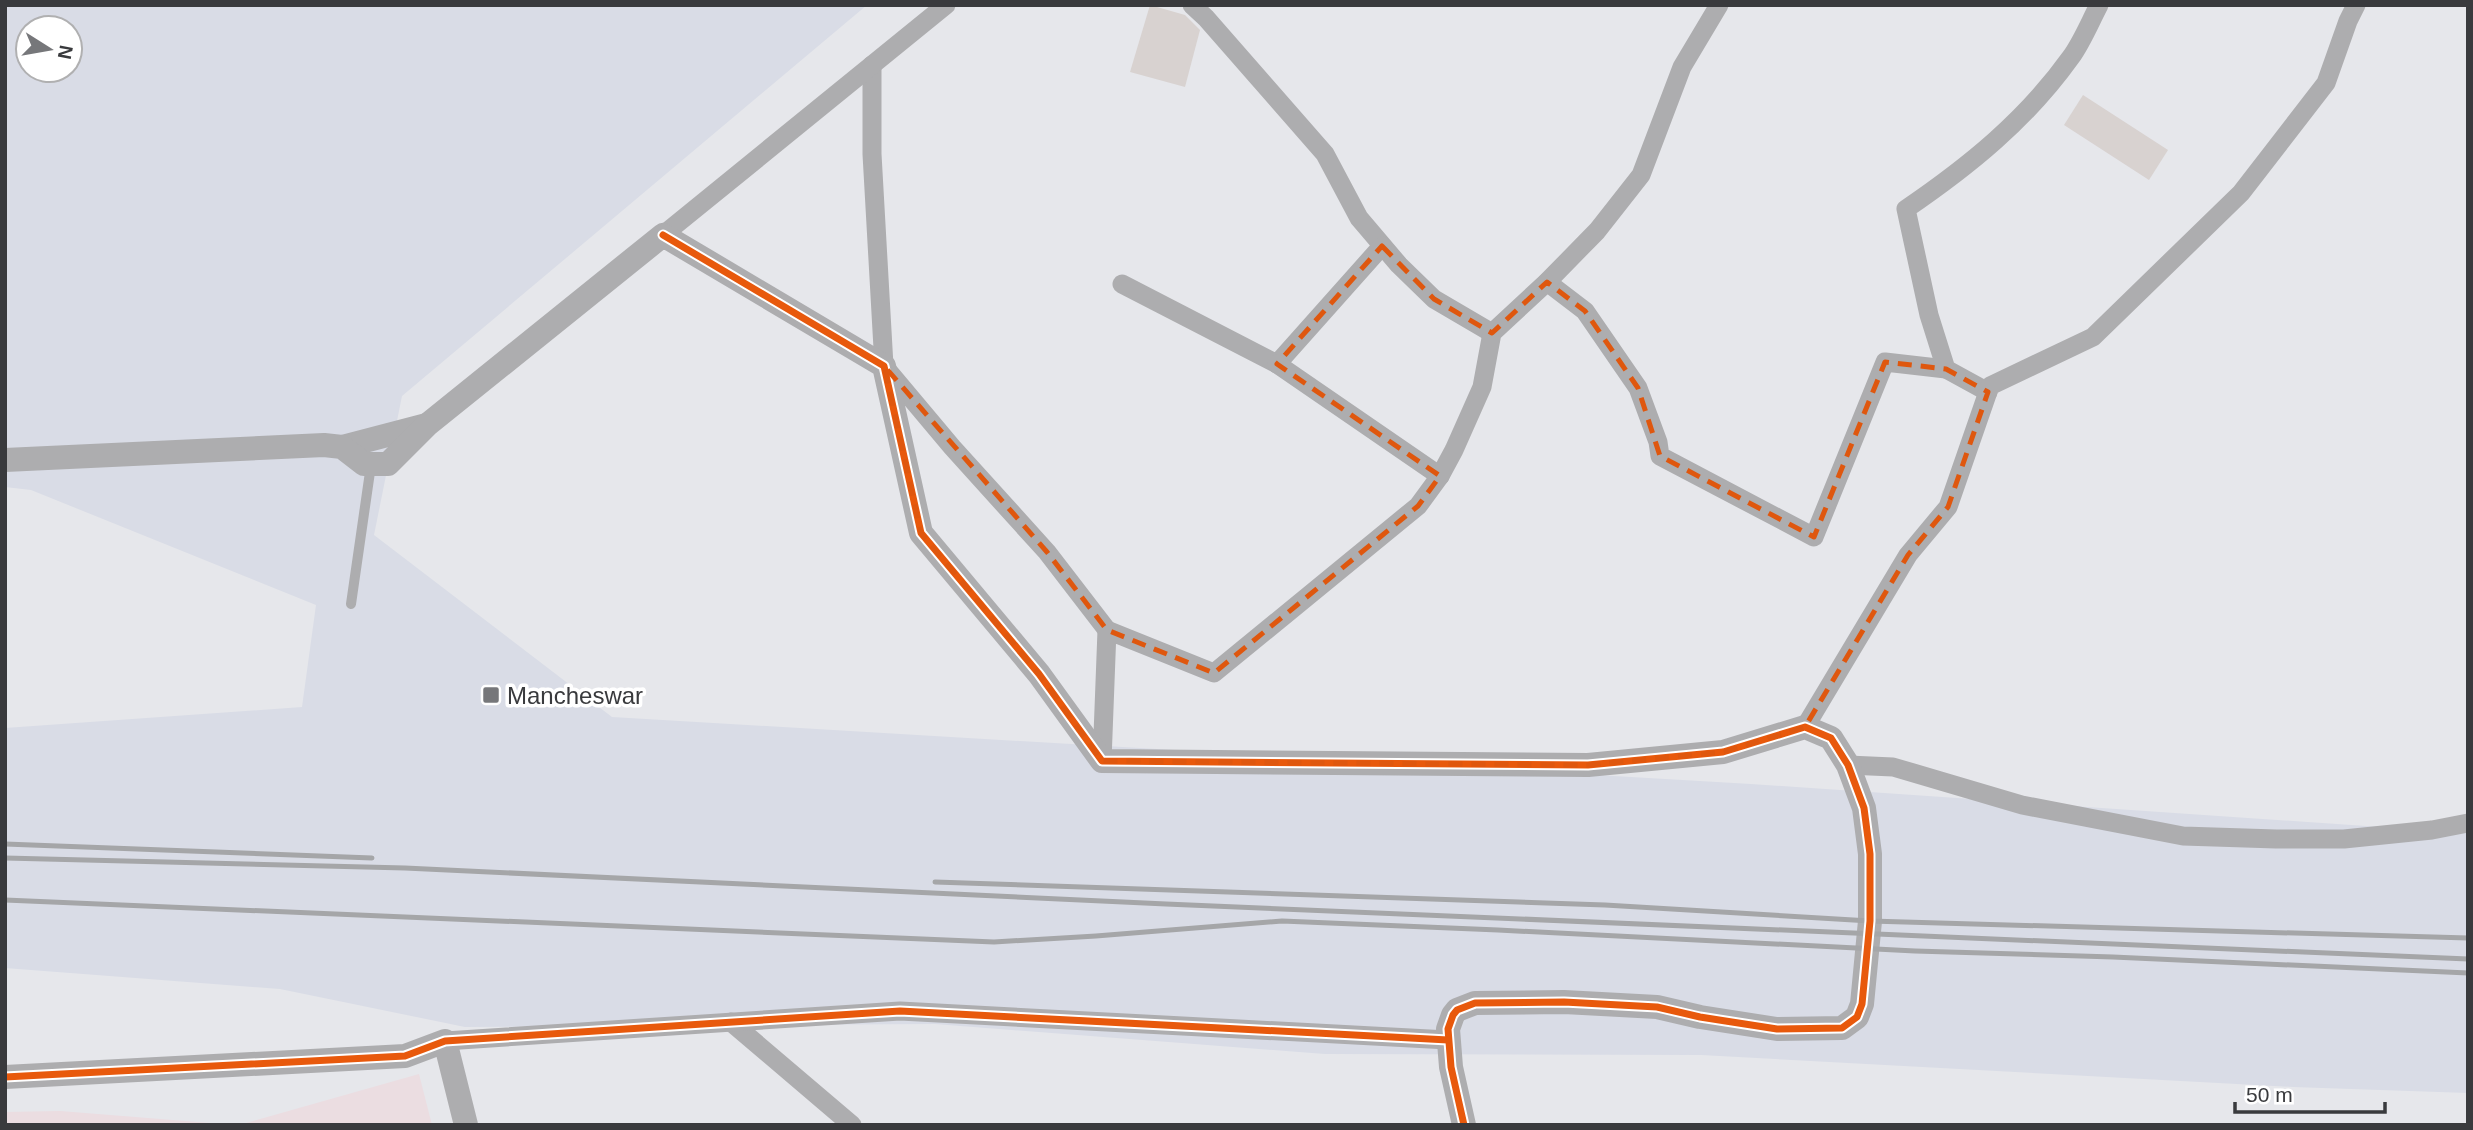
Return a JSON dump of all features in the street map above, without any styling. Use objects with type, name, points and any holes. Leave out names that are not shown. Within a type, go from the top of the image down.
[{"type":"street","points":[[342,447],[364,464],[388,464],[427,425],[946,5]]},
{"type":"street","points":[[1192,5],[1325,154],[1359,218],[1399,265],[1434,299],[1492,333]]},
{"type":"street","points":[[663,235],[884,366],[952,447],[1047,552],[1107,631],[1214,673],[1418,506],[1440,476],[1454,450],[1482,387],[1492,333],[1597,232],[1641,175],[1682,67],[1718,5]]},
{"type":"street","points":[[1805,727],[1908,555],[1948,507],[1990,386],[2094,337],[2241,193],[2326,83],[2352,13],[2335,5]]},
{"type":"street","points":[[1946,369],[1930,315],[1906,209],[1961,172],[2035,103],[2073,55],[2097,6]]},
{"type":"street","points":[[872,65],[872,154],[884,366],[921,533],[1038,674],[1102,761]]},
{"type":"street","points":[[1277,364],[1382,246]]},
{"type":"street","points":[[1547,282],[1585,311],[1638,388],[1658,442],[1660,456],[1814,537],[1885,362],[1946,369],[1988,392]]},
{"type":"street","points":[[1122,284],[1277,364],[1440,476]]},
{"type":"street","points":[[5,460],[324,445],[342,447],[427,425]]},
{"type":"street","points":[[1102,761],[1107,631]]},
{"type":"street","points":[[1102,761],[1588,765],[1723,752],[1805,727],[1831,738],[1848,765],[1864,808],[1870,854],[1870,921],[1862,1004],[1857,1017],[1842,1028],[1777,1029],[1699,1017],[1657,1007],[1475,1003],[1457,1010],[1448,1029],[1451,1067],[1464,1125]]},
{"type":"street","points":[[1848,765],[1893,767],[2022,805],[2183,836],[2344,839],[2432,830],[2468,823]]},
{"type":"street","points":[[5,1077],[405,1056],[445,1041],[900,1011],[1448,1040]]},
{"type":"street","points":[[731,1022],[852,1125]]},
{"type":"street","points":[[445,1041],[466,1125]]},
{"type":"lane","points":[[351,604],[372,464]]},
{"type":"highlighted area","points":[[1382,246],[1434,299],[1492,333],[1547,282],[1585,311],[1638,388],[1660,456],[1814,537],[1885,362],[1946,369],[1988,392],[1948,507],[1908,555],[1805,727],[1723,752],[1588,765],[1102,761],[1039,674],[921,533],[884,366],[1047,552],[1107,630],[1214,673],[1418,506],[1440,476],[1277,364]]},
{"type":"shaded area","points":[[5,5],[867,5],[402,396],[374,535],[612,717],[1751,784],[2468,833],[2468,1093],[2293,1087],[1701,1055],[1325,1054],[935,1024],[465,1027],[280,989],[5,968],[5,728],[302,707],[316,605],[31,490],[5,487]]},
{"type":"shaded area","points":[[419,1074],[432,1125],[239,1125]]},
{"type":"shaded area","points":[[60,1111],[235,1125],[5,1125],[5,1112]]},
{"type":"building","points":[[1150,5],[1185,15],[1200,30],[1185,87],[1130,72]]},
{"type":"building","points":[[2083,95],[2168,150],[2149,180],[2064,125]]},
{"type":"railway","points":[[5,844],[372,858]]},
{"type":"railway","points":[[5,858],[405,868],[1166,904],[2468,959]]},
{"type":"railway","points":[[935,882],[1605,905],[1870,921],[2468,938]]},
{"type":"railway","points":[[5,900],[994,942],[1282,921],[1915,951],[2468,973]]},
{"type":"cycle path","points":[[663,235],[884,366],[921,533],[1039,674],[1102,761],[1588,765],[1723,752],[1805,727],[1831,738],[1848,765],[1864,808],[1870,854],[1870,921],[1862,1004],[1857,1017],[1842,1028],[1777,1029],[1657,1007],[1564,1002],[1475,1003],[1457,1010],[1448,1029],[1451,1067],[1464,1125]]},
{"type":"cycle path","points":[[5,1077],[405,1056],[445,1041],[900,1011],[1448,1040]]},
{"type":"place","name":"Mancheswar","points":[[491,695]]}]
